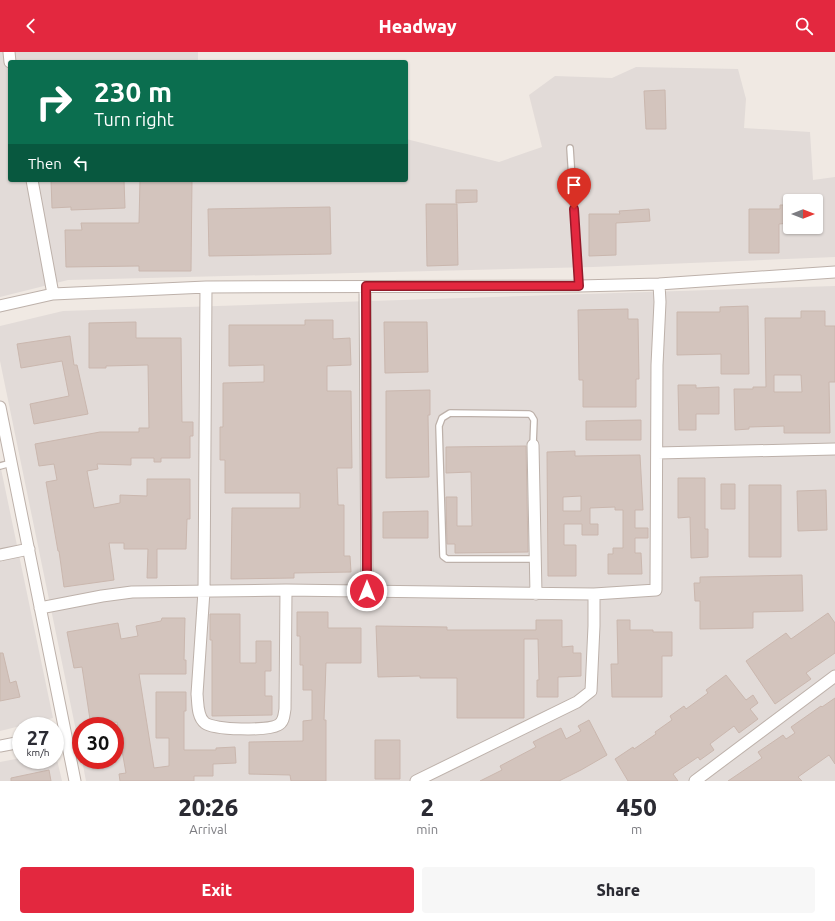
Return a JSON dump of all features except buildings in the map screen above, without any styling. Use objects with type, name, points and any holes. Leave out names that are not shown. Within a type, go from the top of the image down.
[{"type":"street","points":[[32,182],[53,294]]},
{"type":"street","points":[[0,306],[53,294],[206,287],[579,286],[659,284],[835,272]]},
{"type":"street","points":[[40,608],[132,592],[286,590],[594,594],[656,590],[657,365],[660,302],[659,284]]},
{"type":"street","points":[[366,286],[367,591]]},
{"type":"street","points":[[206,287],[204,591],[197,694],[198,710],[201,719],[205,724],[212,726],[254,729],[270,728],[279,725],[284,719],[286,590]]},
{"type":"street","points":[[0,407],[40,608],[57,717]]},
{"type":"street","points":[[534,445],[536,594]]},
{"type":"street","points":[[657,453],[835,449]]},
{"type":"street","points":[[0,555],[29,549]]},
{"type":"street","points":[[416,781],[577,702],[591,691],[594,594]]},
{"type":"street","points":[[695,781],[835,676]]},
{"type":"street","points":[[0,746],[12,744]]},
{"type":"street","points":[[64,747],[75,781]]},
{"type":"lane","points":[[570,148],[579,286]]},
{"type":"lane","points":[[534,445],[534,420],[529,414],[450,412],[442,418],[439,426],[443,556],[447,559],[536,559]]},
{"type":"lane","points":[[0,466],[11,463]]},
{"type":"shaded area","points":[[0,52],[198,52],[198,60],[8,60],[8,182],[408,182],[408,139],[499,162],[542,147],[529,95],[555,76],[612,78],[636,67],[738,69],[746,99],[744,128],[810,132],[813,180],[835,177],[835,257],[593,267],[68,280],[0,297]]},
{"type":"shaded area","points":[[835,286],[835,781],[86,781],[84,769],[124,769],[124,717],[73,717],[0,361],[0,326],[63,311]]},
{"type":"shaded area","points":[[0,464],[53,717],[12,717],[12,728],[0,731]]},
{"type":"shaded area","points":[[12,760],[12,769],[59,769],[62,781],[0,781],[0,762]]},
{"type":"route","points":[[367,591],[366,286],[579,286],[574,209]]}]
